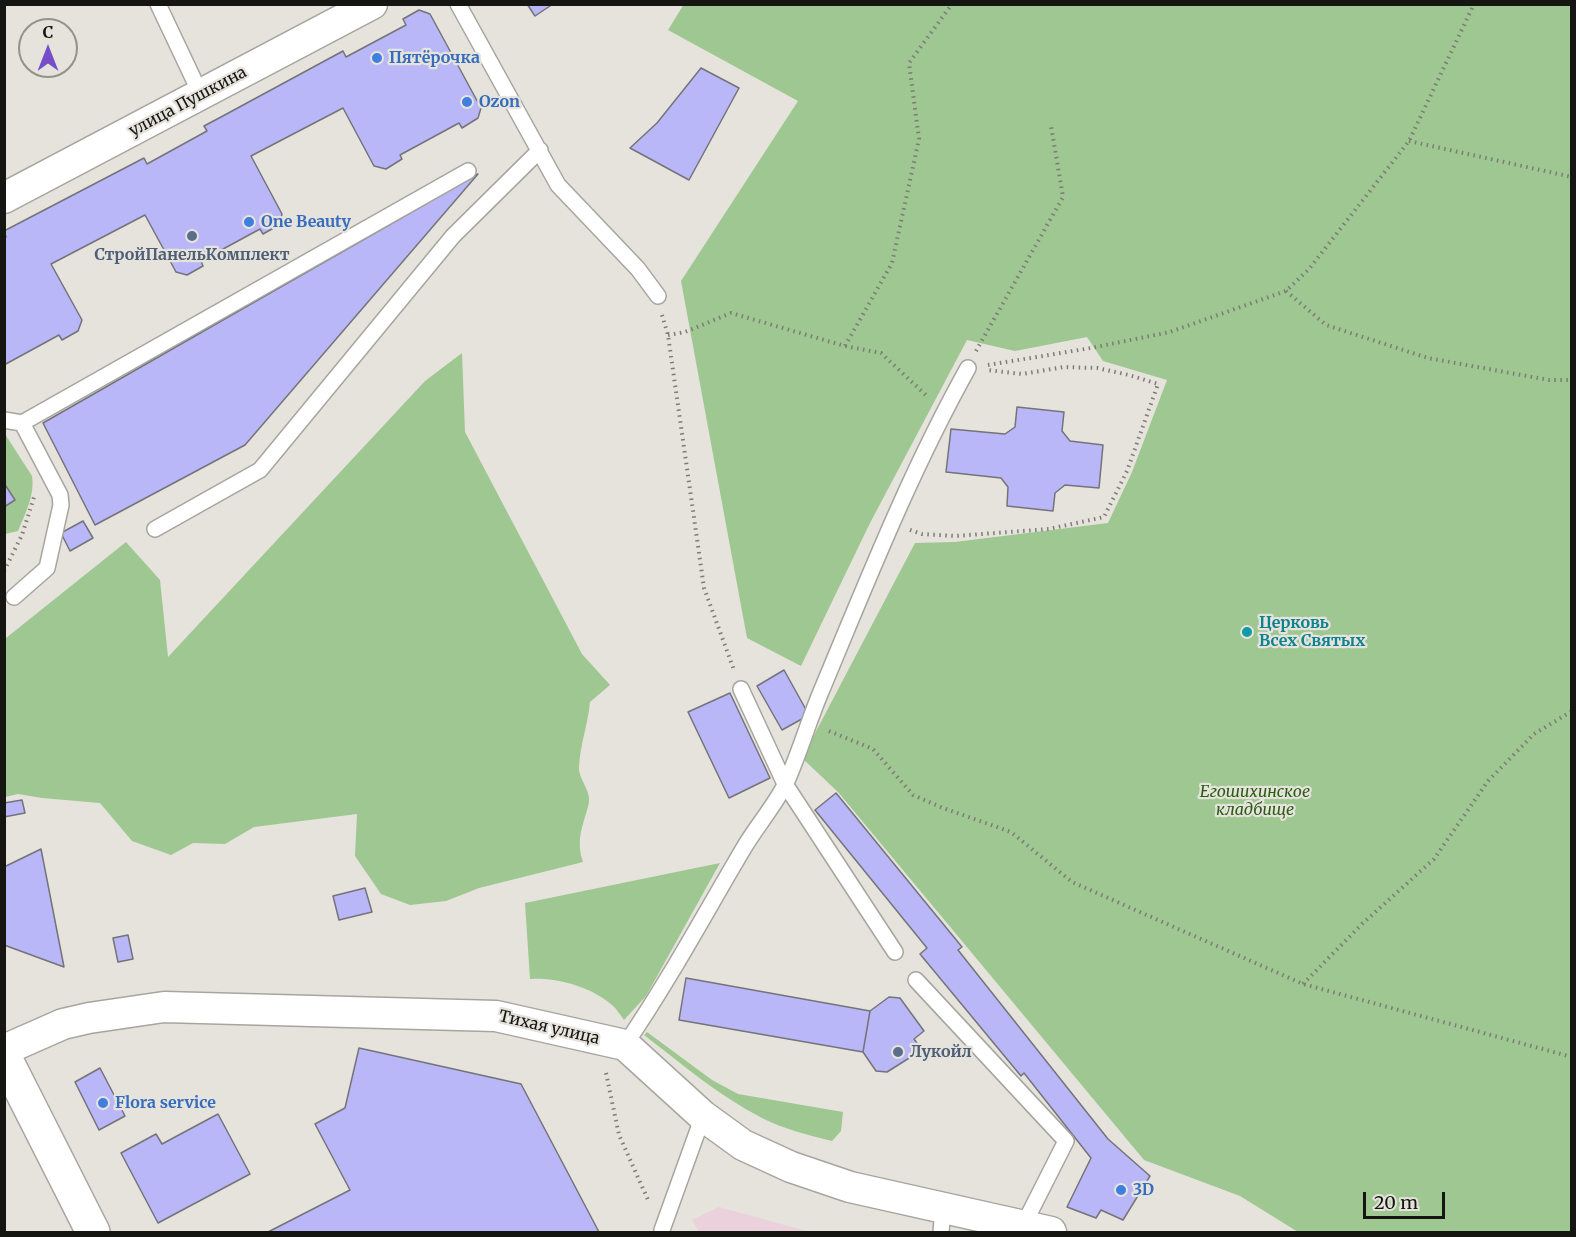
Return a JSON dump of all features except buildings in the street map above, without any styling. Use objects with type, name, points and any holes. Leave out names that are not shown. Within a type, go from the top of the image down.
[{"type":"main road","points":[[4,1056],[93,1233]]},
{"type":"street","name":"улица Пушкина","points":[[4,198],[372,4]]},
{"type":"street","name":"Тихая улица","points":[[4,1050],[63,1024],[164,1007],[496,1016],[625,1045],[704,1116],[743,1145],[791,1167],[942,1221],[1037,1229]]},
{"type":"lane","points":[[158,4],[201,95]]},
{"type":"lane","points":[[458,4],[558,185],[638,269],[658,297]]},
{"type":"lane","points":[[155,529],[260,470],[453,236],[540,150]]},
{"type":"lane","points":[[4,420],[22,423],[468,171]]},
{"type":"lane","points":[[625,1045],[648,1012],[742,850],[785,784],[892,523],[945,410],[968,368]]},
{"type":"lane","points":[[14,597],[47,568],[61,505],[60,495],[22,423]]},
{"type":"lane","points":[[741,689],[785,784],[895,952]]},
{"type":"lane","points":[[916,980],[1066,1141],[1037,1229]]},
{"type":"lane","points":[[662,1230],[704,1116]]},
{"type":"path","points":[[845,346],[892,263],[919,139],[909,63],[952,4]]},
{"type":"path","points":[[968,368],[1091,348],[1170,332],[1286,291],[1309,269],[1408,141],[1474,4]]},
{"type":"path","points":[[968,368],[1063,197],[1051,126]]},
{"type":"path","points":[[1408,141],[1572,177]]},
{"type":"path","points":[[1286,291],[1326,325],[1428,358],[1550,380],[1572,380]]},
{"type":"path","points":[[658,297],[668,335],[704,588],[741,689]]},
{"type":"path","points":[[668,335],[685,332],[731,313],[845,346],[881,352],[932,402],[945,410]]},
{"type":"path","points":[[892,523],[922,534],[955,537],[1049,529],[1104,517],[1127,471],[1158,384],[1097,368],[1064,367],[1022,374],[968,368]]},
{"type":"path","points":[[4,571],[33,505],[36,484]]},
{"type":"path","points":[[1303,984],[1362,924],[1434,859],[1488,782],[1534,734],[1572,711]]},
{"type":"path","points":[[809,722],[873,749],[913,795],[942,808],[1011,832],[1072,882],[1303,984],[1572,1057]]},
{"type":"path","points":[[606,1073],[619,1135],[662,1230]]},
{"type":"shaded area","points":[[719,1207],[810,1232],[699,1232],[692,1220]]},
{"type":"green space","name":"Егошихинское кладбище","points":[[684,4],[1571,5],[1571,1232],[1298,1232],[1240,1196],[1144,1160],[838,792],[802,758],[915,543],[955,542],[1108,523],[1132,472],[1167,380],[1103,361],[1087,337],[1015,351],[967,340],[870,523],[801,666],[747,638],[681,281],[798,101],[668,30]]},
{"type":"green space","points":[[462,353],[465,432],[582,654],[610,685],[590,702],[581,751],[579,771],[589,798],[580,838],[583,862],[479,888],[446,901],[410,905],[381,894],[355,856],[357,814],[254,827],[225,844],[193,843],[171,855],[132,841],[100,803],[18,794],[5,797],[5,637],[126,542],[160,580],[168,657],[425,381]]},
{"type":"green space","points":[[5,434],[32,476],[33,483],[29,504],[18,531],[5,534],[5,507],[15,500],[5,483]]},
{"type":"green space","points":[[720,863],[646,996],[624,1020],[612,1005],[584,988],[551,980],[530,979],[525,903]]},
{"type":"green space","points":[[647,1032],[712,1080],[738,1094],[843,1112],[841,1131],[832,1141],[787,1129],[762,1118],[701,1079],[644,1035]]},
{"type":"place","name":"Пятёрочка","points":[[377,58]]},
{"type":"place","name":"Ozon","points":[[467,102]]},
{"type":"place","name":"One Beauty","points":[[249,222]]},
{"type":"place","name":"СтройПанельКомплект","points":[[192,236]]},
{"type":"place","name":"Церковь Всех Святых","points":[[1247,632]]},
{"type":"place","name":"Лукойл","points":[[898,1052]]},
{"type":"place","name":"Flora service","points":[[103,1103]]},
{"type":"place","name":"3D","points":[[1121,1190]]}]
